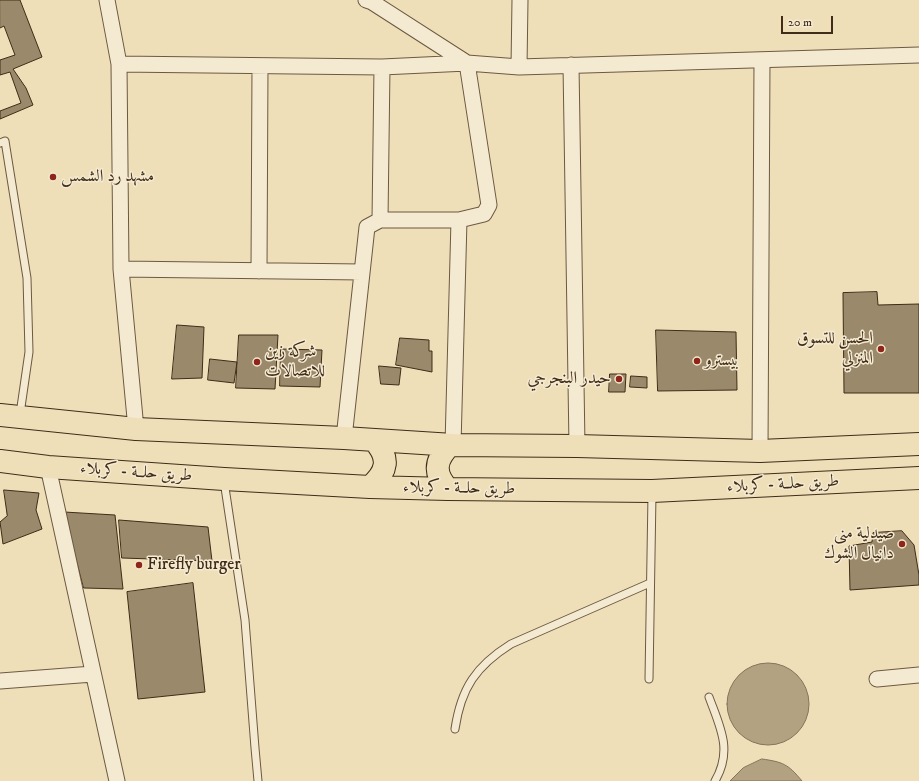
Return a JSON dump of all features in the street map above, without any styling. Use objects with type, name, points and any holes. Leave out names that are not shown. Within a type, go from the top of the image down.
[{"type":"main road","name":"طريق حلــة - كربلاء","points":[[10,416],[136,429],[344,438],[452,445],[760,450],[919,444]]},
{"type":"main road","points":[[370,487],[382,475],[385,464],[381,448],[374,440]]},
{"type":"main road","points":[[448,489],[441,482],[438,460],[441,455],[452,445]]},
{"type":"main road","name":"طريق حلــة - كربلاء","points":[[0,461],[48,467],[224,479],[370,487],[448,489],[652,491],[919,478]]},
{"type":"street","points":[[107,0],[119,64],[121,269],[136,429]]},
{"type":"street","points":[[344,438],[367,227],[380,220],[459,220],[484,214],[489,205],[467,63],[372,2],[366,0]]},
{"type":"street","points":[[519,66],[520,0]]},
{"type":"street","points":[[119,64],[382,67],[467,63],[519,66],[919,55]]},
{"type":"street","points":[[760,450],[762,60]]},
{"type":"street","points":[[571,65],[577,446]]},
{"type":"street","points":[[259,271],[260,66]]},
{"type":"street","points":[[380,220],[382,67]]},
{"type":"street","points":[[452,445],[459,220]]},
{"type":"street","points":[[121,269],[362,272]]},
{"type":"street","points":[[48,467],[117,781]]},
{"type":"street","points":[[0,681],[93,674]]},
{"type":"street","points":[[877,679],[919,675]]},
{"type":"lane","points":[[0,143],[5,140],[27,278],[29,352],[10,416]]},
{"type":"lane","points":[[224,479],[245,620],[258,781]]},
{"type":"lane","points":[[649,679],[652,491]]},
{"type":"lane","points":[[455,729],[463,695],[472,679],[483,665],[496,654],[511,644],[650,583]]},
{"type":"lane","points":[[709,697],[722,730],[724,741],[723,763],[715,781]]},
{"type":"shaded area","points":[[768,663],[784,666],[797,675],[806,688],[809,704],[806,720],[797,733],[784,742],[768,745],[752,742],[739,733],[730,720],[727,704],[730,688],[739,675],[752,666]]},
{"type":"shaded area","points":[[762,759],[775,761],[789,767],[802,781],[730,781],[743,768]]},
{"type":"building","points":[[0,0],[20,0],[42,57],[13,69],[26,88],[33,105],[0,119],[0,111],[21,103],[10,72],[0,75],[0,60],[15,55],[4,26],[0,28]]},
{"type":"building","name":"الحسن للتسوق المنزلي","points":[[877,292],[878,305],[919,304],[919,393],[844,393],[843,293]]},
{"type":"building","points":[[177,325],[204,327],[202,378],[172,379]]},
{"type":"building","name":"بيسترو","points":[[656,330],[736,332],[737,390],[658,391]]},
{"type":"building","name":"شركة زين للاتصالات","points":[[239,335],[278,335],[275,389],[236,388]]},
{"type":"building","points":[[400,338],[429,340],[429,351],[432,351],[432,372],[396,365]]},
{"type":"building","points":[[281,349],[322,350],[320,387],[280,386]]},
{"type":"building","points":[[210,359],[237,362],[234,383],[208,380]]},
{"type":"building","points":[[379,366],[401,368],[399,385],[381,384]]},
{"type":"building","points":[[610,374],[626,374],[625,392],[609,392]]},
{"type":"building","points":[[631,376],[647,377],[647,388],[630,387]]},
{"type":"building","points":[[4,490],[39,493],[36,510],[42,529],[3,544],[0,522],[7,516]]},
{"type":"building","points":[[64,512],[115,515],[123,589],[84,588]]},
{"type":"building","points":[[119,520],[208,527],[212,561],[122,558]]},
{"type":"building","points":[[902,531],[914,545],[919,575],[919,585],[850,590],[849,546],[872,542],[873,533]]},
{"type":"building","points":[[193,583],[205,692],[138,699],[127,592]]},
{"type":"place","name":"مشهد رد الشمس","points":[[53,177]]},
{"type":"place","name":"الحسن للتسوق المنزلي","points":[[881,349]]},
{"type":"place","name":"بيسترو","points":[[697,361]]},
{"type":"place","name":"شركة زين للاتصالات","points":[[257,362]]},
{"type":"place","name":"حيدر البنجرجي","points":[[619,379]]},
{"type":"place","name":"صيدلية منى دانيال الشوك","points":[[902,544]]},
{"type":"place","name":"Firefly burger","points":[[139,565]]}]
